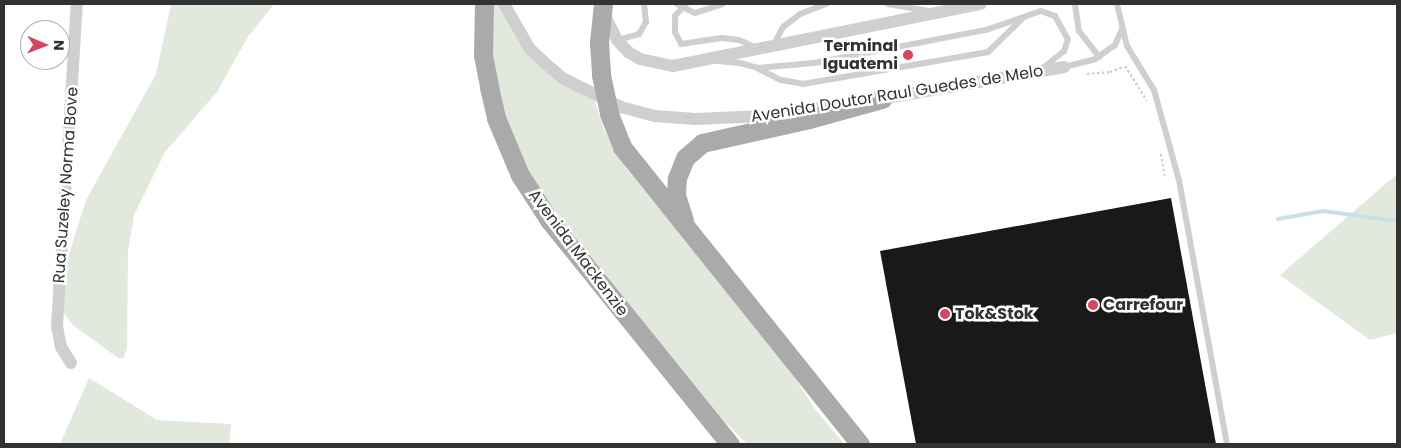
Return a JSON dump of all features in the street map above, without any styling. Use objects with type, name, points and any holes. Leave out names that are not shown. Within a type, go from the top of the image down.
[{"type":"main road","name":"Avenida Mackenzie","points":[[484,4],[483,55],[489,87],[496,118],[520,175],[549,220],[730,444]]},
{"type":"main road","points":[[603,7],[601,75],[609,114],[622,147],[688,233],[860,444]]},
{"type":"main road","points":[[688,233],[676,195],[677,178],[685,158],[702,143],[809,119],[882,99]]},
{"type":"street","name":"Rua Suzeley Norma Bove","points":[[71,363],[61,347],[57,327],[77,4]]},
{"type":"street","name":"Avenida Doutor Raul Guedes de Melo","points":[[504,4],[530,50],[564,79],[621,107],[655,116],[695,119],[767,116],[1033,75],[1064,67]]},
{"type":"street","points":[[603,7],[617,40],[628,52],[656,63],[673,66],[982,4]]},
{"type":"lane","points":[[617,40],[639,34],[646,22],[644,4]]},
{"type":"lane","points":[[723,4],[701,13],[690,12],[681,5],[675,16],[676,35],[681,44],[722,38],[748,43],[759,49]]},
{"type":"lane","points":[[773,46],[782,27],[800,14],[826,4]]},
{"type":"lane","points":[[888,4],[937,13]]},
{"type":"lane","points":[[1075,4],[1079,31],[1099,57]]},
{"type":"lane","points":[[1117,4],[1122,29],[1133,60],[1154,90],[1179,180],[1227,444]]},
{"type":"lane","points":[[757,68],[814,63],[986,30],[1041,12],[1055,16],[1068,39],[1055,60],[1033,75]]},
{"type":"lane","points":[[704,61],[740,62],[781,80],[803,84],[988,52],[1025,16]]},
{"type":"lane","points":[[1064,67],[1099,57],[1115,45],[1122,29]]},
{"type":"path","points":[[1087,74],[1110,72],[1125,66],[1149,108]]},
{"type":"path","points":[[1161,150],[1165,176]]},
{"type":"shaded area","points":[[171,4],[274,4],[247,38],[217,92],[165,152],[134,215],[128,251],[127,347],[124,358],[118,358],[73,325],[62,311],[64,270],[86,200],[156,74]]},
{"type":"shaded area","points":[[490,4],[498,4],[516,36],[579,93],[595,101],[604,130],[626,168],[787,366],[815,409],[844,444],[747,444],[713,410],[533,183],[505,125],[491,62]]},
{"type":"shaded area","points":[[1397,174],[1397,333],[1370,340],[1280,275]]},
{"type":"shaded area","points":[[89,378],[157,420],[231,424],[229,444],[60,444]]},
{"type":"building","name":"Carrefour","points":[[1171,198],[1216,444],[916,444],[880,251]]},
{"type":"waterway","points":[[1278,219],[1323,211],[1397,221]]},
{"type":"place","name":"Terminal Iguatemi","points":[[908,55]]},
{"type":"place","name":"Carrefour","points":[[1093,305]]},
{"type":"place","name":"Tok&Stok","points":[[945,314]]}]
